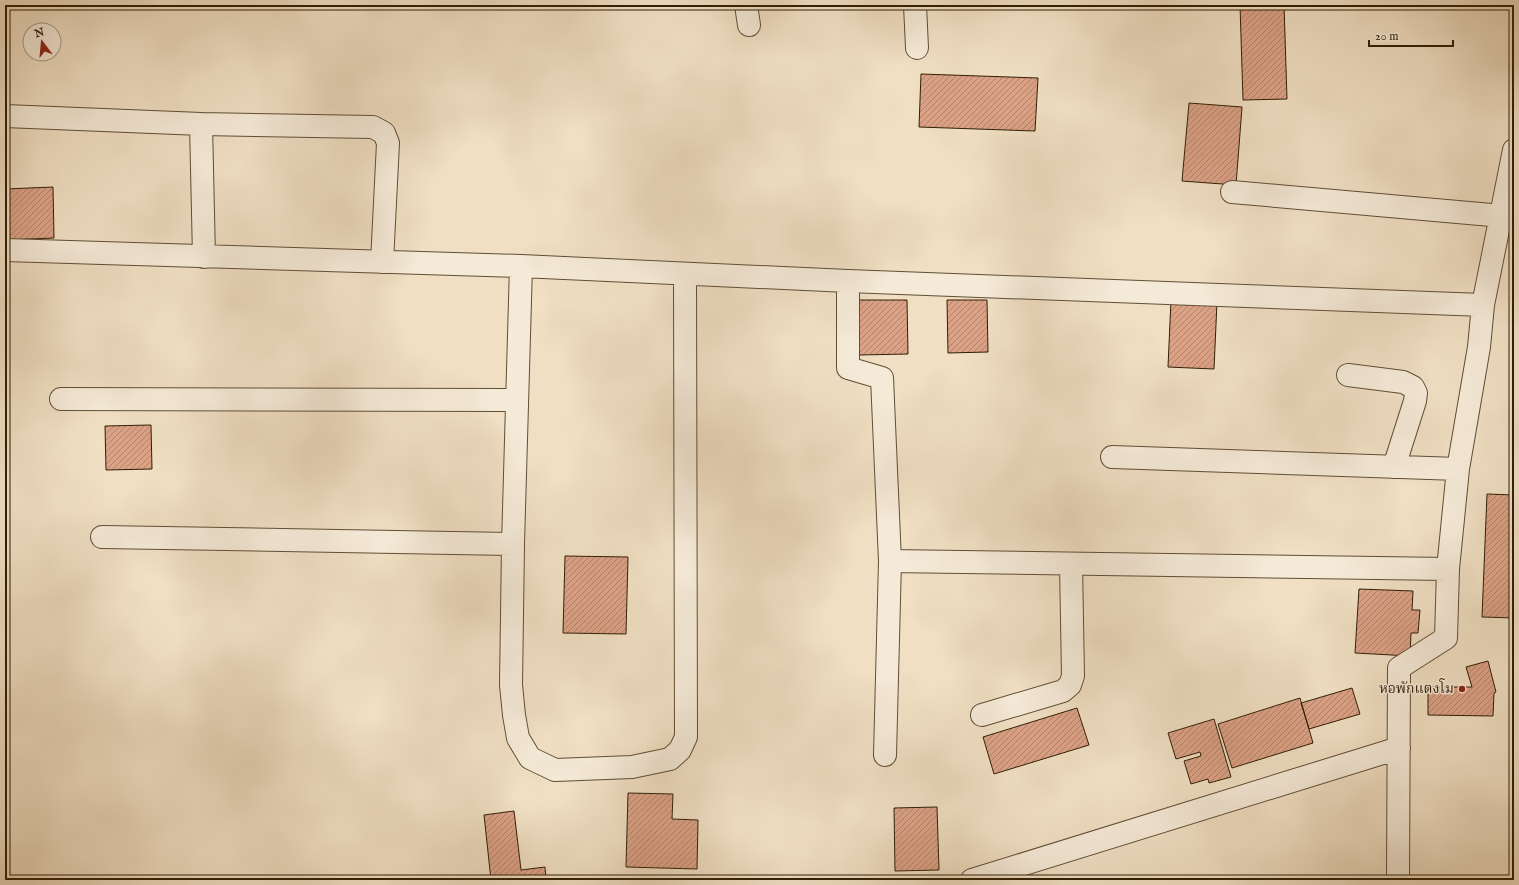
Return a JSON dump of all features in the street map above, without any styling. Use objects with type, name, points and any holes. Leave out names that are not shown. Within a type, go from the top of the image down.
[{"type":"street","points":[[914,5],[917,48]]},
{"type":"street","points":[[5,116],[201,124],[373,127],[384,133],[388,143],[382,262]]},
{"type":"street","points":[[201,124],[204,257]]},
{"type":"street","points":[[1398,880],[1399,668],[1446,638],[1448,569],[1458,469],[1479,346],[1483,305],[1507,216],[1514,150]]},
{"type":"street","points":[[1232,192],[1507,216]]},
{"type":"street","points":[[5,250],[521,266],[848,281],[1483,305]]},
{"type":"street","points":[[521,266],[513,544],[511,685],[518,738],[530,758],[556,770],[632,767],[670,759],[680,750],[686,737],[685,274]]},
{"type":"street","points":[[848,281],[848,368],[882,378],[890,561],[885,755]]},
{"type":"street","points":[[1348,375],[1403,382],[1413,387],[1416,393],[1415,401],[1394,467]]},
{"type":"street","points":[[61,399],[517,400]]},
{"type":"street","points":[[1112,456],[1458,469]]},
{"type":"street","points":[[102,537],[513,544]]},
{"type":"street","points":[[890,561],[1448,569]]},
{"type":"street","points":[[982,715],[1063,691],[1070,685],[1072,676],[1071,564]]},
{"type":"street","points":[[972,880],[1398,748]]},
{"type":"building","points":[[1240,5],[1284,5],[1287,99],[1243,100]]},
{"type":"building","points":[[921,74],[1038,78],[1035,131],[919,127]]},
{"type":"building","points":[[1189,103],[1242,107],[1236,185],[1182,181]]},
{"type":"building","points":[[53,187],[54,238],[5,240],[5,189]]},
{"type":"building","points":[[858,300],[907,300],[908,354],[859,355]]},
{"type":"building","points":[[947,300],[987,300],[988,352],[948,353]]},
{"type":"building","points":[[1171,300],[1217,302],[1214,369],[1168,367]]},
{"type":"building","points":[[151,425],[152,469],[106,470],[105,426]]},
{"type":"building","points":[[1487,494],[1514,495],[1514,618],[1482,617]]},
{"type":"building","points":[[565,556],[628,557],[626,634],[563,633]]},
{"type":"building","points":[[1359,589],[1413,591],[1412,610],[1420,610],[1418,633],[1411,633],[1410,656],[1355,653]]},
{"type":"building","name":"หอพักแตงโม","points":[[1488,661],[1496,692],[1494,693],[1493,716],[1428,715],[1428,687],[1472,687],[1466,667]]},
{"type":"building","points":[[1352,688],[1360,714],[1309,729],[1301,703]]},
{"type":"building","points":[[1300,698],[1313,743],[1232,768],[1218,724]]},
{"type":"building","points":[[1077,708],[1089,745],[994,774],[983,737]]},
{"type":"building","points":[[1214,719],[1231,777],[1209,783],[1208,779],[1191,784],[1184,761],[1201,756],[1200,752],[1176,759],[1168,733]]},
{"type":"building","points":[[628,793],[673,794],[672,819],[698,820],[697,869],[626,867]]},
{"type":"building","points":[[937,807],[939,870],[895,871],[894,808]]},
{"type":"building","points":[[514,811],[521,870],[545,867],[546,880],[491,880],[484,815]]},
{"type":"place","name":"หอพักแตงโม","points":[[1462,689]]}]
